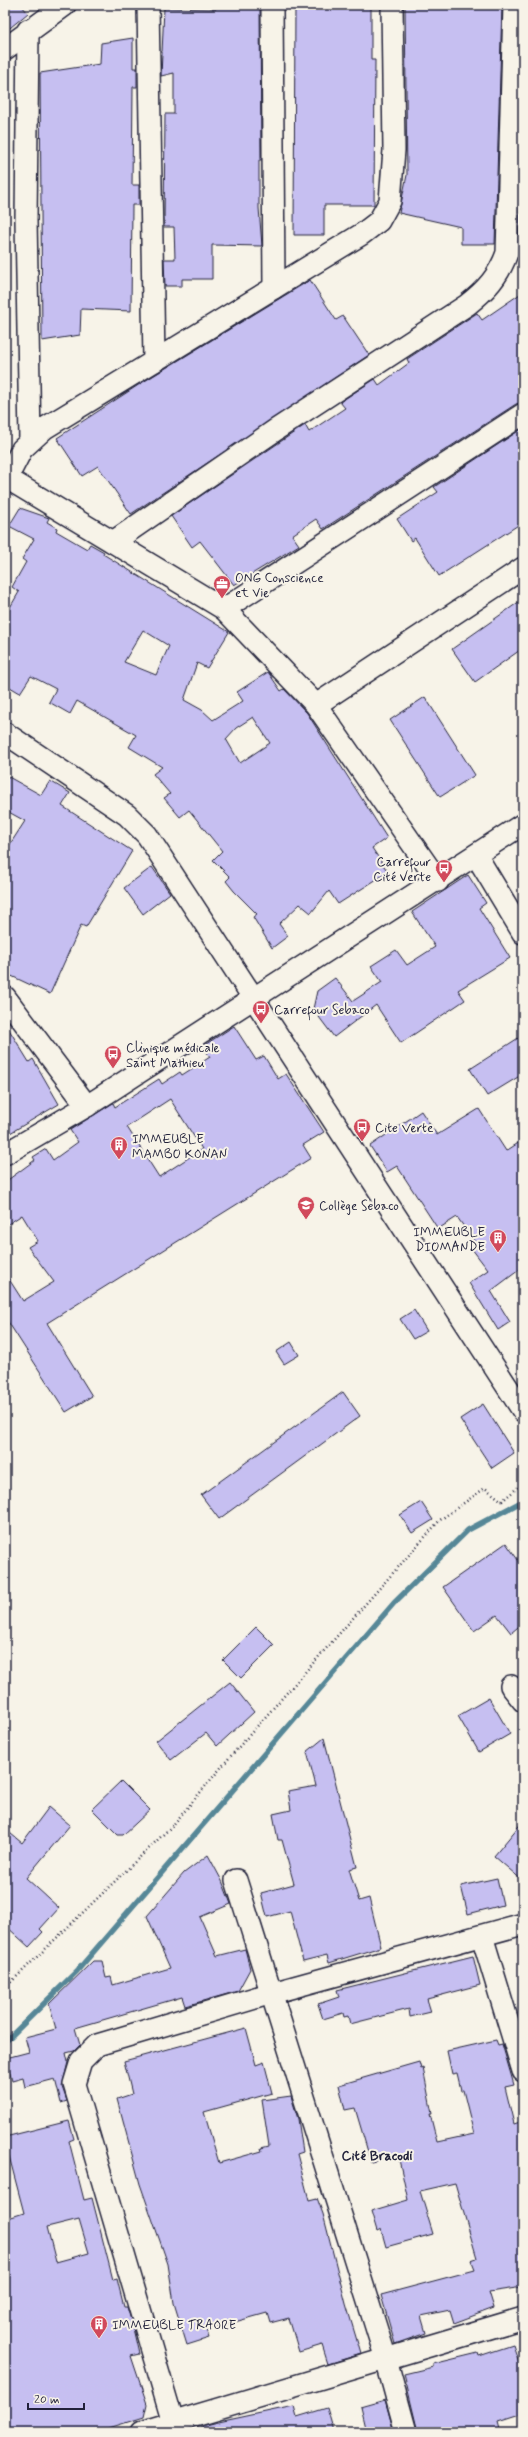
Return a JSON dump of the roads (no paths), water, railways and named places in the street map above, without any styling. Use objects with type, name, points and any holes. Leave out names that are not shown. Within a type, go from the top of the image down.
[{"type":"street","points":[[5,48],[28,30],[65,5]]},
{"type":"street","points":[[148,5],[154,361]]},
{"type":"street","points":[[272,5],[274,288]]},
{"type":"street","points":[[392,5],[394,150],[390,201],[379,221],[362,234],[45,428],[30,439],[22,449],[6,479],[224,608],[316,704],[438,881]]},
{"type":"street","points":[[113,542],[277,429],[467,305],[488,288],[501,270],[507,254],[514,5]]},
{"type":"street","points":[[28,30],[26,220],[30,439]]},
{"type":"street","points":[[224,608],[523,414]]},
{"type":"street","points":[[316,704],[523,568]]},
{"type":"street","points":[[5,733],[127,815],[147,835],[255,998],[523,1411]]},
{"type":"street","points":[[5,1154],[87,1106],[438,881],[523,824]]},
{"type":"street","points":[[476,855],[523,933]]},
{"type":"street","points":[[5,997],[87,1106]]},
{"type":"street","points":[[236,1880],[386,2359],[406,2432]]},
{"type":"street","points":[[173,2422],[74,2084],[81,2061],[97,2045],[272,1993],[523,1924]]},
{"type":"street","points":[[482,1936],[523,2071]]},
{"type":"street","points":[[141,2432],[523,2318]]},
{"type":"waterway","points":[[5,2042],[77,1971],[394,1603],[468,1530],[523,1501]]},
{"type":"place","name":"ONG Conscience et Vie","points":[[222,599]]},
{"type":"place","name":"Carrefour Cité Verte","points":[[444,883]]},
{"type":"place","name":"Carrefour Sebaco","points":[[261,1024]]},
{"type":"place","name":"Clinique médicale Saint Mathieu","points":[[113,1069]]},
{"type":"place","name":"Cite Verte","points":[[362,1142]]},
{"type":"place","name":"IMMEUBLE MAMBO KONAN","points":[[119,1160]]},
{"type":"place","name":"Collège Sebaco","points":[[306,1220]]},
{"type":"place","name":"IMMEUBLE DIOMANDE","points":[[498,1253]]},
{"type":"place","name":"IMMEUBLE TRAORE","points":[[99,2339]]},
{"type":"district","name":"Cité Bracodi","points":[[377,2155]]}]
